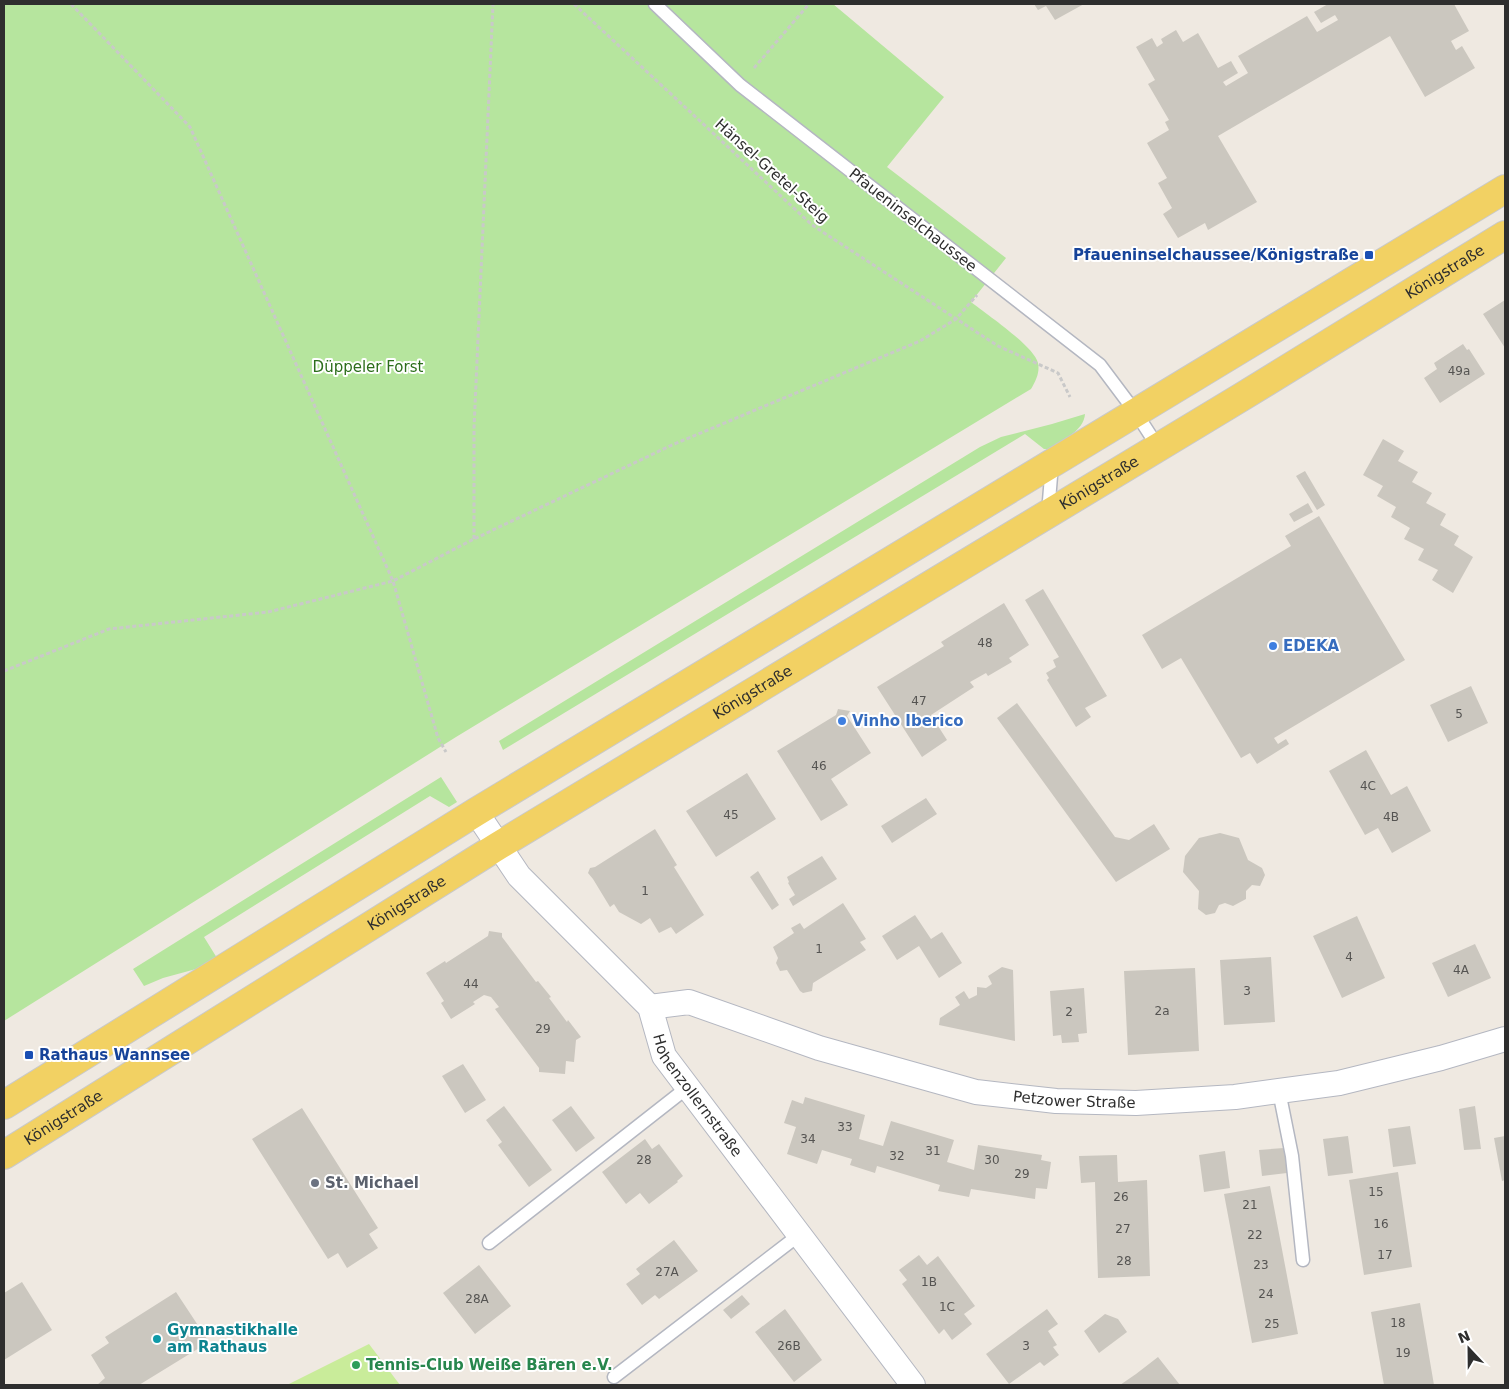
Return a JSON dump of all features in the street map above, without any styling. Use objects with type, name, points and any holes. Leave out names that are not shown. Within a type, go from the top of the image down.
[{"type":"main road","points":[[4,1105],[476,812],[1505,189]]},
{"type":"main road","name":"Königstraße","points":[[4,1155],[498,846],[1505,235]]},
{"type":"street","name":"Hohenzollernstraße","points":[[476,812],[519,876],[650,1007],[664,1056],[913,1385]]},
{"type":"street","name":"Petzower Straße","points":[[650,1007],[690,1002],[818,1048],[976,1092],[1056,1101],[1136,1103],[1235,1097],[1338,1083],[1441,1058],[1505,1039]]},
{"type":"lane","name":"Pfaueninselchaussee","points":[[655,4],[740,85],[1100,365],[1136,413],[1158,447]]},
{"type":"lane","points":[[1048,513],[1052,464]]},
{"type":"lane","points":[[489,1243],[688,1087]]},
{"type":"lane","points":[[1279,1091],[1292,1156],[1303,1260]]},
{"type":"lane","points":[[614,1377],[799,1234]]},
{"type":"path","points":[[70,4],[190,127],[393,580],[438,738],[446,752]]},
{"type":"path","points":[[474,539],[474,428],[493,4]]},
{"type":"path","name":"Hänsel-Gretel-Steig","points":[[574,4],[812,225],[998,346],[1058,373],[1070,396]]},
{"type":"path","points":[[740,85],[809,4]]},
{"type":"path","points":[[4,672],[109,629],[268,612],[393,580],[474,539],[672,445],[920,341],[956,319],[990,280]]},
{"type":"green space","name":"Düppeler Forst","points":[[4,4],[833,4],[944,97],[887,167],[1006,258],[971,302],[1028,348],[1038,363],[1037,376],[1031,389],[456,737],[4,1021]]},
{"type":"green space","points":[[1085,414],[1084,420],[1077,430],[1049,449],[1044,449],[1025,434],[503,750],[499,741],[980,447],[1001,437]]},
{"type":"green space","points":[[441,777],[457,802],[449,807],[430,796],[204,937],[217,958],[196,969],[163,978],[144,986],[133,969]]},
{"type":"green space","name":"Tennis-Club Weiße Bären e.V.","points":[[369,1344],[400,1385],[287,1385]]},
{"type":"building","points":[[1034,4],[1084,4],[1055,20],[1046,6],[1038,10]]},
{"type":"building","points":[[1328,4],[1454,4],[1469,31],[1451,41],[1456,50],[1462,46],[1475,68],[1425,97],[1390,36],[1218,136],[1257,202],[1208,230],[1205,223],[1178,238],[1163,214],[1172,208],[1158,183],[1167,178],[1147,143],[1169,130],[1165,122],[1169,120],[1148,84],[1155,80],[1136,47],[1152,38],[1157,47],[1163,43],[1161,39],[1176,30],[1183,42],[1198,33],[1218,68],[1231,61],[1238,73],[1223,82],[1226,86],[1248,73],[1238,56],[1307,16],[1317,32],[1338,20],[1335,15],[1321,23],[1314,12]]},
{"type":"building","points":[[1505,300],[1505,348],[1483,314]]},
{"type":"building","points":[[1463,344],[1467,350],[1469,349],[1485,374],[1440,403],[1424,378],[1437,369],[1434,363]]},
{"type":"building","points":[[1383,439],[1404,451],[1398,461],[1418,472],[1412,482],[1432,493],[1426,503],[1446,514],[1440,525],[1459,536],[1454,545],[1473,557],[1453,593],[1432,580],[1438,570],[1418,560],[1424,549],[1404,539],[1410,528],[1391,517],[1396,507],[1377,496],[1383,486],[1363,475]]},
{"type":"building","points":[[1305,471],[1325,505],[1317,510],[1296,476]]},
{"type":"building","points":[[1308,503],[1313,512],[1294,522],[1289,514]]},
{"type":"building","name":"EDEKA","points":[[1319,516],[1405,660],[1274,738],[1278,744],[1286,739],[1289,744],[1257,764],[1250,753],[1241,758],[1181,658],[1162,669],[1142,635],[1291,546],[1285,536]]},
{"type":"building","points":[[1043,589],[1107,696],[1085,708],[1091,717],[1076,727],[1047,680],[1049,678],[1046,673],[1056,667],[1053,660],[1059,657],[1025,600]]},
{"type":"building","points":[[1004,603],[1029,645],[1009,658],[1012,662],[988,676],[986,673],[970,682],[974,687],[931,715],[947,740],[922,757],[877,687],[944,646],[941,642]]},
{"type":"building","points":[[1471,686],[1488,723],[1448,742],[1430,705]]},
{"type":"building","points":[[1017,703],[1115,837],[1129,840],[1154,824],[1170,849],[1116,882],[997,718]]},
{"type":"building","points":[[838,709],[850,711],[847,716],[871,753],[831,779],[848,805],[821,821],[777,751],[836,715]]},
{"type":"building","points":[[1366,750],[1391,795],[1407,786],[1431,831],[1392,853],[1378,828],[1365,835],[1329,771]]},
{"type":"building","points":[[747,773],[776,819],[716,857],[686,811]]},
{"type":"building","points":[[926,798],[937,814],[892,843],[881,826]]},
{"type":"building","points":[[655,829],[677,865],[674,867],[704,915],[676,934],[671,927],[659,933],[650,918],[641,924],[619,912],[614,904],[610,907],[588,873],[590,868],[595,867]]},
{"type":"building","points":[[1220,833],[1239,838],[1248,860],[1262,868],[1265,875],[1260,886],[1252,885],[1246,891],[1246,899],[1233,906],[1225,903],[1219,905],[1215,913],[1206,915],[1198,909],[1199,891],[1183,872],[1185,856],[1199,838]]},
{"type":"building","points":[[822,856],[837,879],[793,906],[789,899],[795,895],[788,883],[787,877]]},
{"type":"building","points":[[758,871],[779,905],[772,910],[750,877]]},
{"type":"building","points":[[843,903],[866,939],[860,942],[866,950],[813,983],[812,991],[803,993],[787,970],[780,971],[776,963],[778,958],[773,947],[794,933],[791,928],[800,923],[804,929]]},
{"type":"building","points":[[915,915],[931,939],[942,932],[962,963],[939,978],[919,946],[897,960],[882,936]]},
{"type":"building","points":[[1357,916],[1385,978],[1342,998],[1313,936]]},
{"type":"building","points":[[489,931],[502,933],[502,937],[536,982],[538,981],[567,1022],[568,1020],[581,1037],[576,1040],[574,1062],[566,1061],[565,1074],[539,1072],[539,1068],[495,1009],[499,1007],[491,997],[484,995],[473,1002],[475,1004],[451,1019],[441,1003],[444,1001],[426,973],[445,961],[446,963],[488,936]]},
{"type":"building","points":[[1475,944],[1491,978],[1448,997],[1432,963]]},
{"type":"building","points":[[1271,957],[1275,1022],[1224,1025],[1220,960]]},
{"type":"building","points":[[1002,967],[1013,970],[1015,1041],[939,1025],[940,1018],[960,1005],[955,997],[964,991],[969,999],[977,995],[977,987],[986,988],[992,984],[988,976]]},
{"type":"building","points":[[1195,968],[1199,1051],[1128,1055],[1124,971]]},
{"type":"building","points":[[1084,988],[1087,1033],[1078,1034],[1079,1042],[1062,1043],[1061,1035],[1053,1036],[1050,991]]},
{"type":"building","points":[[463,1064],[486,1100],[465,1113],[442,1076]]},
{"type":"building","points":[[805,1097],[865,1115],[859,1139],[883,1146],[891,1121],[954,1140],[947,1162],[974,1170],[978,1145],[1042,1155],[1041,1160],[1051,1162],[1047,1189],[1036,1188],[1035,1199],[971,1189],[969,1197],[938,1191],[940,1185],[877,1166],[875,1173],[850,1165],[852,1159],[822,1150],[817,1164],[787,1154],[796,1127],[784,1123],[792,1100],[803,1104]]},
{"type":"building","points":[[504,1106],[552,1170],[529,1187],[498,1145],[502,1142],[486,1120]]},
{"type":"building","points":[[571,1106],[595,1138],[576,1152],[552,1120]]},
{"type":"building","points":[[1475,1106],[1481,1149],[1464,1150],[1459,1109]]},
{"type":"building","name":"St. Michael","points":[[302,1108],[378,1228],[369,1234],[378,1248],[347,1268],[338,1253],[328,1259],[252,1139]]},
{"type":"building","points":[[1410,1126],[1416,1164],[1393,1167],[1388,1129]]},
{"type":"building","points":[[1348,1136],[1353,1173],[1328,1176],[1323,1139]]},
{"type":"building","points":[[1505,1136],[1505,1180],[1502,1181],[1494,1138]]},
{"type":"building","points":[[645,1139],[652,1149],[659,1144],[683,1176],[649,1204],[640,1193],[626,1204],[602,1172]]},
{"type":"building","points":[[1284,1148],[1287,1173],[1262,1176],[1259,1150]]},
{"type":"building","points":[[1225,1151],[1230,1188],[1204,1192],[1199,1155]]},
{"type":"building","points":[[1117,1155],[1118,1182],[1147,1180],[1150,1276],[1098,1278],[1095,1182],[1081,1183],[1079,1156]]},
{"type":"building","points":[[1398,1172],[1412,1267],[1364,1275],[1349,1180]]},
{"type":"building","points":[[1270,1186],[1298,1334],[1252,1343],[1224,1194]]},
{"type":"building","points":[[674,1240],[698,1271],[659,1299],[655,1295],[642,1305],[626,1284],[640,1274],[636,1269]]},
{"type":"building","points":[[919,1255],[927,1265],[938,1256],[975,1306],[964,1314],[972,1324],[952,1340],[944,1329],[939,1334],[902,1284],[907,1280],[899,1270]]},
{"type":"building","points":[[479,1265],[511,1306],[475,1334],[443,1293]]},
{"type":"building","points":[[22,1282],[52,1330],[4,1360],[4,1293]]},
{"type":"building","name":"Gymnastikhalle am Rathaus","points":[[176,1292],[209,1342],[139,1385],[97,1385],[105,1378],[91,1355],[109,1343],[105,1337]]},
{"type":"building","points":[[742,1295],[750,1304],[731,1319],[723,1310]]},
{"type":"building","points":[[1420,1303],[1434,1385],[1384,1385],[1371,1312]]},
{"type":"building","points":[[785,1309],[822,1360],[794,1382],[755,1332]]},
{"type":"building","points":[[1047,1309],[1058,1324],[1048,1331],[1057,1345],[1053,1347],[1059,1355],[1044,1366],[1040,1362],[1009,1384],[986,1354]]},
{"type":"building","points":[[1105,1314],[1118,1319],[1127,1332],[1099,1353],[1084,1331]]},
{"type":"building","points":[[1158,1357],[1180,1385],[1120,1385],[1136,1374]]},
{"type":"place","name":"Pfaueninselchaussee/Königstraße","points":[[1369,255]]},
{"type":"place","name":"EDEKA","points":[[1273,646]]},
{"type":"place","name":"Vinho Iberico","points":[[842,721]]},
{"type":"place","name":"Rathaus Wannsee","points":[[29,1055]]},
{"type":"place","name":"St. Michael","points":[[315,1183]]},
{"type":"place","name":"Gymnastikhalle am Rathaus","points":[[157,1339]]},
{"type":"place","name":"Tennis-Club Weiße Bären e.V.","points":[[356,1365]]}]
